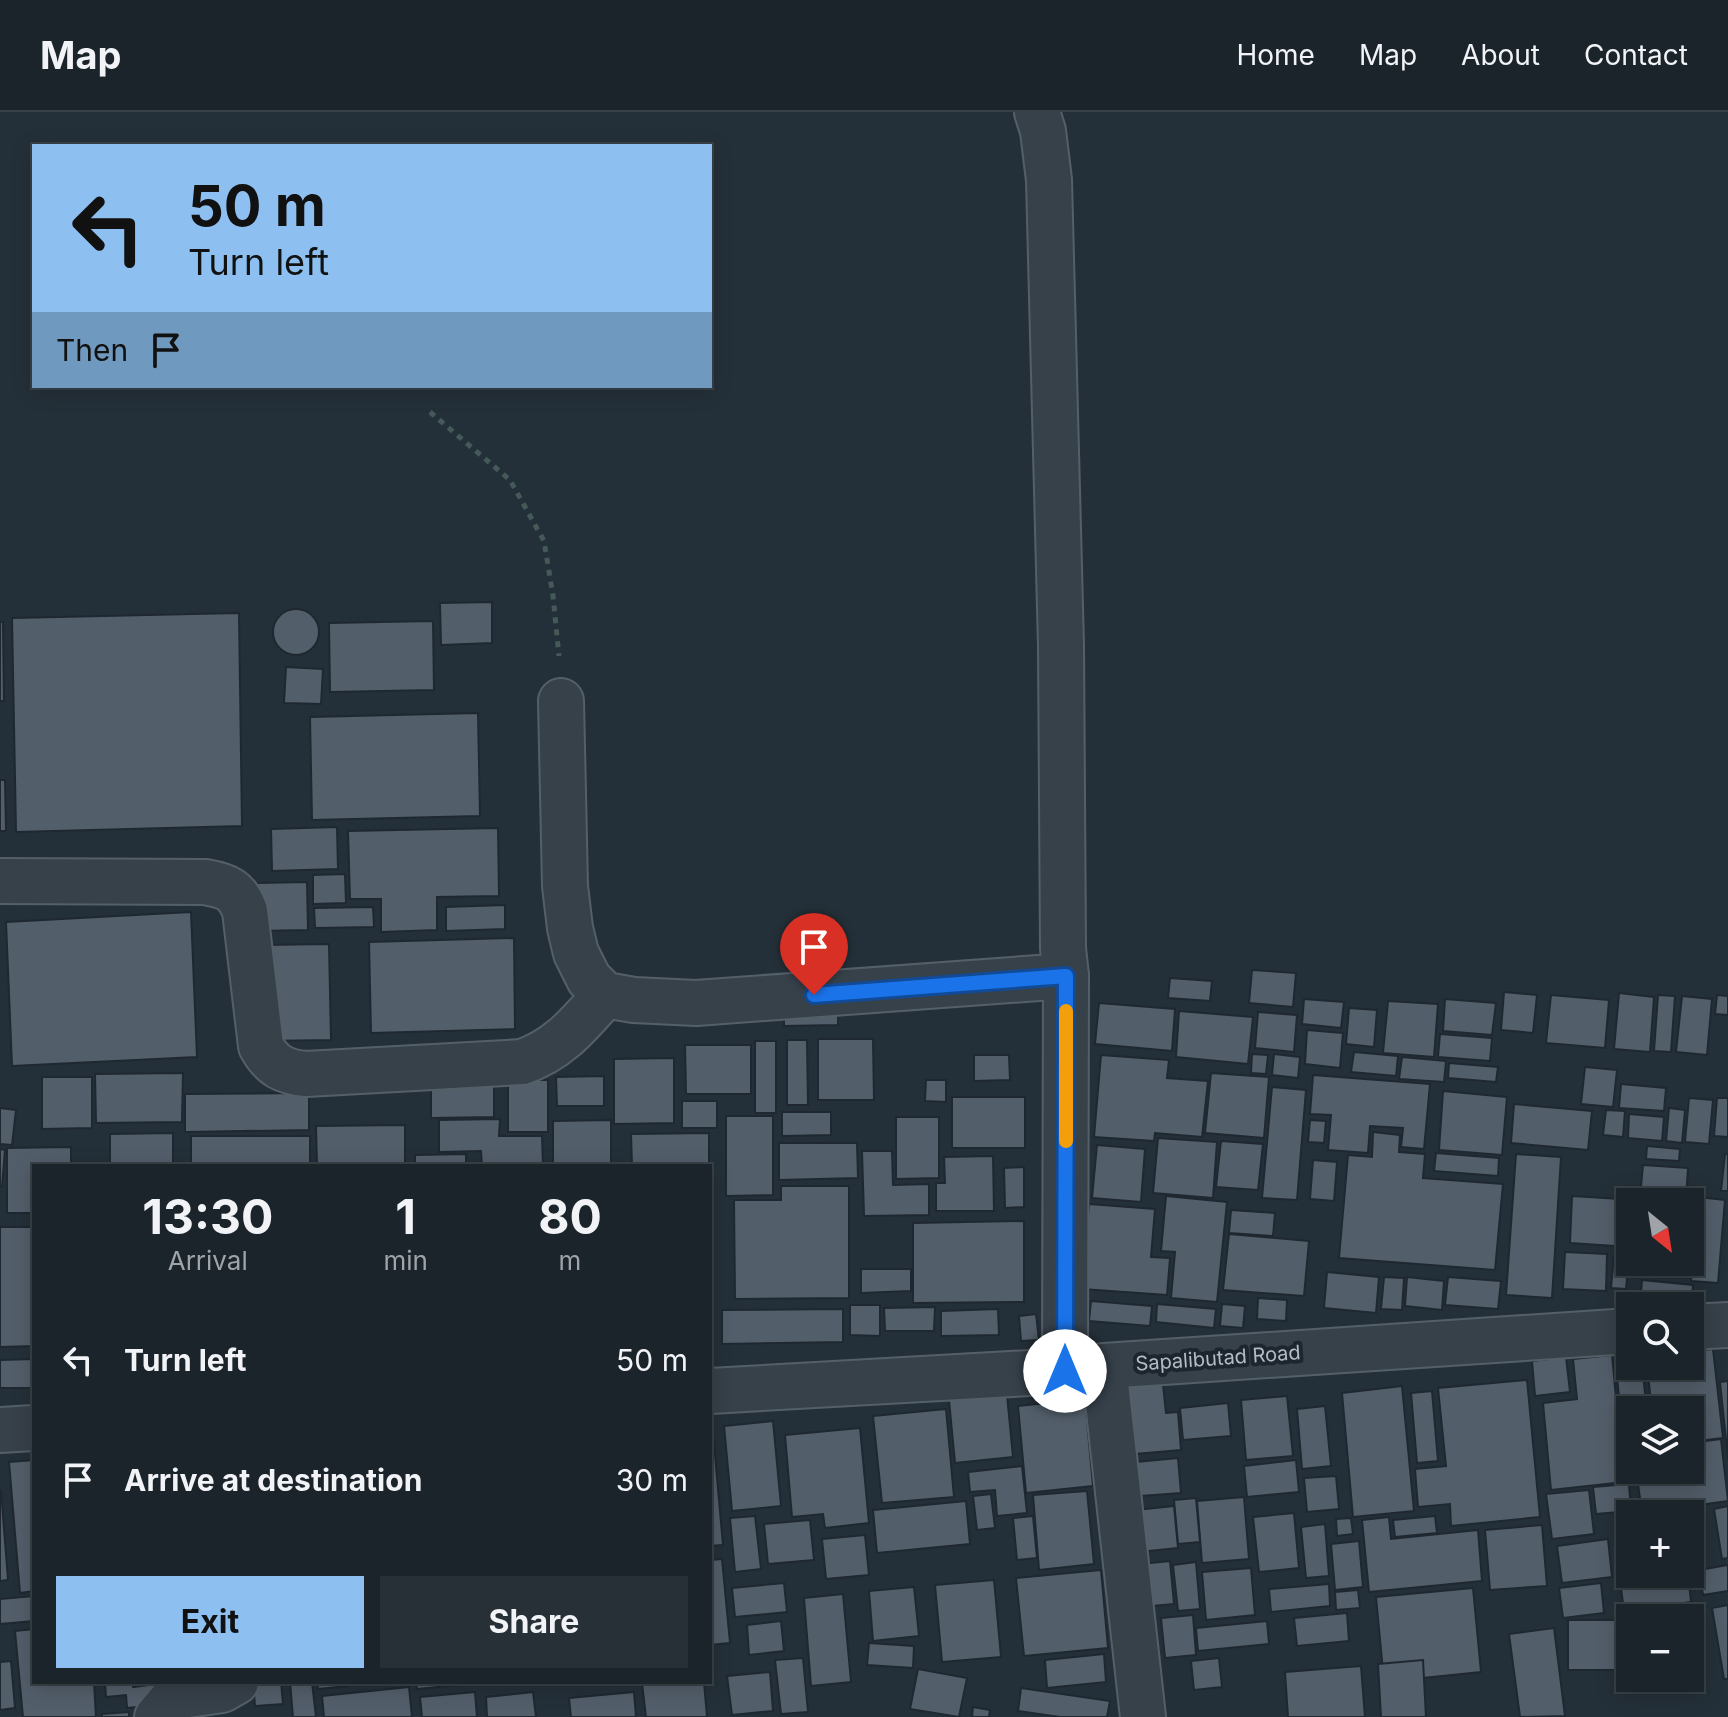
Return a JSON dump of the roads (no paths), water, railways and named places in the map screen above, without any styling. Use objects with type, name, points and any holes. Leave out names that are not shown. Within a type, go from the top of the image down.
[{"type":"street","points":[[1037,112],[1043,131],[1049,180],[1061,646],[1063,948],[1084,1368],[1143,1717]]},
{"type":"street","points":[[561,701],[565,886],[570,928],[576,953],[589,979],[605,995],[634,1000],[696,1003],[1066,976]]},
{"type":"street","points":[[0,881],[205,882],[227,886],[239,895],[245,911],[261,1046],[269,1061],[287,1072],[306,1074],[522,1062],[543,1055],[567,1038],[605,995]]},
{"type":"street","points":[[1704,1326],[1728,1325]]},
{"type":"street","name":"Sapalibutad Road","points":[[712,1391],[1616,1332]]},
{"type":"street","points":[[0,1430],[32,1428]]},
{"type":"street","points":[[157,1717],[174,1697],[222,1690],[232,1684]]}]
